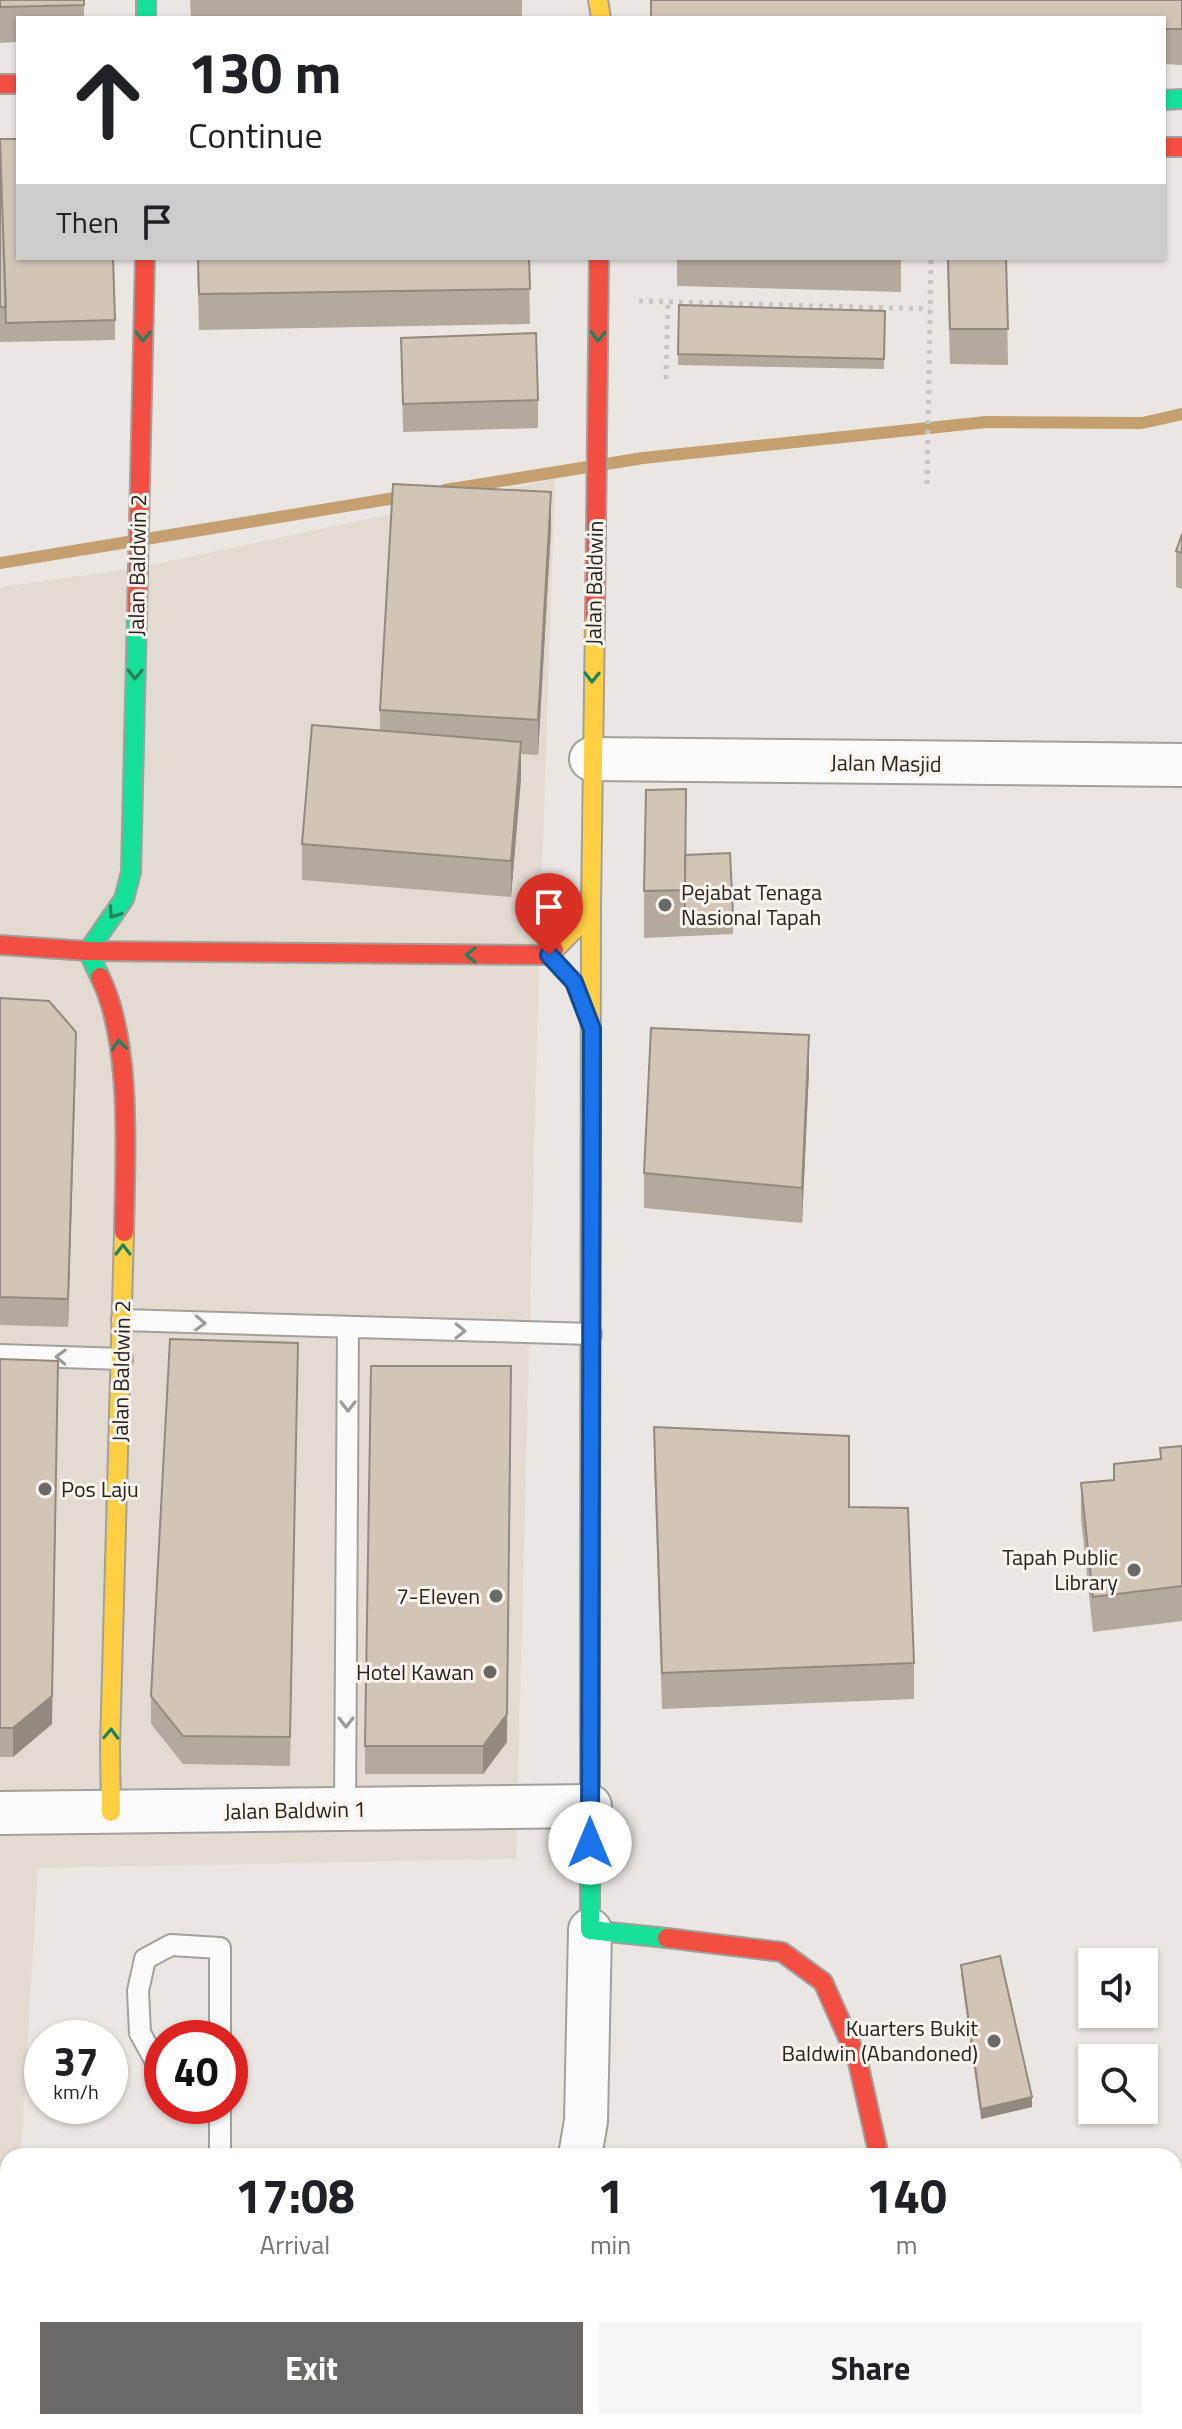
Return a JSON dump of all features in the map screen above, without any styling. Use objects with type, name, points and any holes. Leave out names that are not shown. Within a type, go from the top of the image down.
[{"type":"main road","name":"Jalan Baldwin 2","points":[[111,1812],[110,1747],[126,1123],[118,1033],[107,990],[88,951],[124,899],[131,872],[145,260]]},
{"type":"main road","name":"Jalan Baldwin","points":[[592,1029],[591,759],[599,260]]},
{"type":"main road","points":[[0,945],[88,951],[553,960],[591,907]]},
{"type":"main road","points":[[574,982],[592,1029],[590,1930],[782,1952],[823,1982],[857,2058],[877,2148]]},
{"type":"street","name":"Jalan Masjid","points":[[591,759],[1182,765]]},
{"type":"street","name":"Jalan Baldwin 1","points":[[0,1813],[590,1810]]},
{"type":"street","points":[[581,2148],[586,2121],[590,1930]]},
{"type":"lane","points":[[122,1320],[591,1334]]},
{"type":"lane","points":[[345,1810],[348,1328]]},
{"type":"lane","points":[[0,1355],[122,1359]]},
{"type":"lane","points":[[144,2040],[140,2033],[138,1991],[145,1959],[171,1945],[220,1948],[220,2020]]},
{"type":"lane","points":[[220,2124],[220,2148]]},
{"type":"path","points":[[927,484],[931,260]]},
{"type":"path","points":[[599,300],[930,309]]},
{"type":"path","points":[[666,379],[668,302]]},
{"type":"shaded area","points":[[555,479],[516,1859],[38,1868],[29,2020],[24,2020],[21,2148],[0,2148],[0,587],[137,568]]},
{"type":"building","points":[[0,0],[84,0],[84,5],[0,7]]},
{"type":"building","points":[[651,0],[1182,0],[1182,29],[1166,29],[1166,16],[651,16]]},
{"type":"building","points":[[0,139],[16,139],[16,260],[113,260],[115,320],[6,323]]},
{"type":"building","points":[[0,149],[6,307],[0,307]]},
{"type":"building","points":[[198,260],[529,260],[530,289],[199,294]]},
{"type":"building","points":[[948,260],[1006,260],[1008,329],[950,329]]},
{"type":"building","points":[[679,305],[885,311],[884,359],[678,354]]},
{"type":"building","points":[[536,333],[538,400],[403,404],[401,338]]},
{"type":"building","points":[[393,484],[551,492],[538,720],[380,710]]},
{"type":"building","points":[[1182,534],[1182,553],[1176,551]]},
{"type":"building","points":[[312,725],[521,742],[511,861],[302,844]]},
{"type":"building","points":[[686,789],[685,890],[644,891],[646,790]]},
{"type":"building","points":[[730,853],[733,914],[685,916],[685,855]]},
{"type":"building","points":[[0,998],[49,1001],[76,1032],[68,1299],[0,1297]]},
{"type":"building","points":[[651,1028],[809,1035],[802,1188],[644,1173]]},
{"type":"building","points":[[170,1339],[298,1343],[290,1737],[183,1736],[151,1696]]},
{"type":"building","points":[[0,1359],[58,1361],[52,1696],[13,1728],[0,1728]]},
{"type":"building","points":[[371,1366],[511,1366],[507,1714],[483,1746],[365,1746]]},
{"type":"building","points":[[654,1427],[849,1436],[849,1507],[908,1508],[914,1663],[662,1673]]},
{"type":"building","name":"Tapah Public Library","points":[[1182,1446],[1182,1586],[1093,1597],[1081,1483],[1114,1480],[1114,1464],[1161,1459],[1160,1448]]},
{"type":"building","name":"Kuarters Bukit Baldwin (Abandoned)","points":[[1000,1956],[1032,2097],[981,2109],[961,1965]]},
{"type":"waterway","points":[[445,490],[643,458],[986,422],[1142,423],[1182,414]]},
{"type":"waterway","points":[[0,563],[407,496]]},
{"type":"traffic: fast","points":[[146,0],[146,16]]},
{"type":"traffic: fast","points":[[1166,100],[1182,99]]},
{"type":"traffic: fast","points":[[100,977],[88,951],[124,899],[131,872],[137,614]]},
{"type":"traffic: fast","points":[[590,1575],[590,1930],[667,1938]]},
{"type":"traffic: slow","points":[[598,0],[601,16]]},
{"type":"traffic: slow","points":[[554,950],[579,925],[591,907],[595,616]]},
{"type":"traffic: slow","points":[[590,1575],[591,907]]},
{"type":"traffic: slow","points":[[111,1812],[110,1747],[124,1232]]},
{"type":"traffic: jam","points":[[0,84],[16,84]]},
{"type":"traffic: jam","points":[[1166,147],[1182,147]]},
{"type":"traffic: jam","points":[[137,614],[145,260]]},
{"type":"traffic: jam","points":[[595,616],[599,260]]},
{"type":"traffic: jam","points":[[0,945],[88,951],[549,955],[554,950]]},
{"type":"traffic: jam","points":[[100,977],[111,1004],[122,1068],[126,1136],[124,1232]]},
{"type":"traffic: jam","points":[[667,1938],[782,1952],[823,1982],[857,2058],[877,2148]]},
{"type":"place","name":"Pejabat Tenaga Nasional Tapah","points":[[665,905]]},
{"type":"place","name":"Pos Laju","points":[[45,1489]]},
{"type":"place","name":"Tapah Public Library","points":[[1134,1570]]},
{"type":"place","name":"7-Eleven","points":[[496,1596]]},
{"type":"place","name":"Hotel Kawan","points":[[490,1672]]},
{"type":"place","name":"Kuarters Bukit Baldwin (Abandoned)","points":[[994,2041]]},
{"type":"route","points":[[549,955],[574,982],[592,1029],[590,1843]]}]
